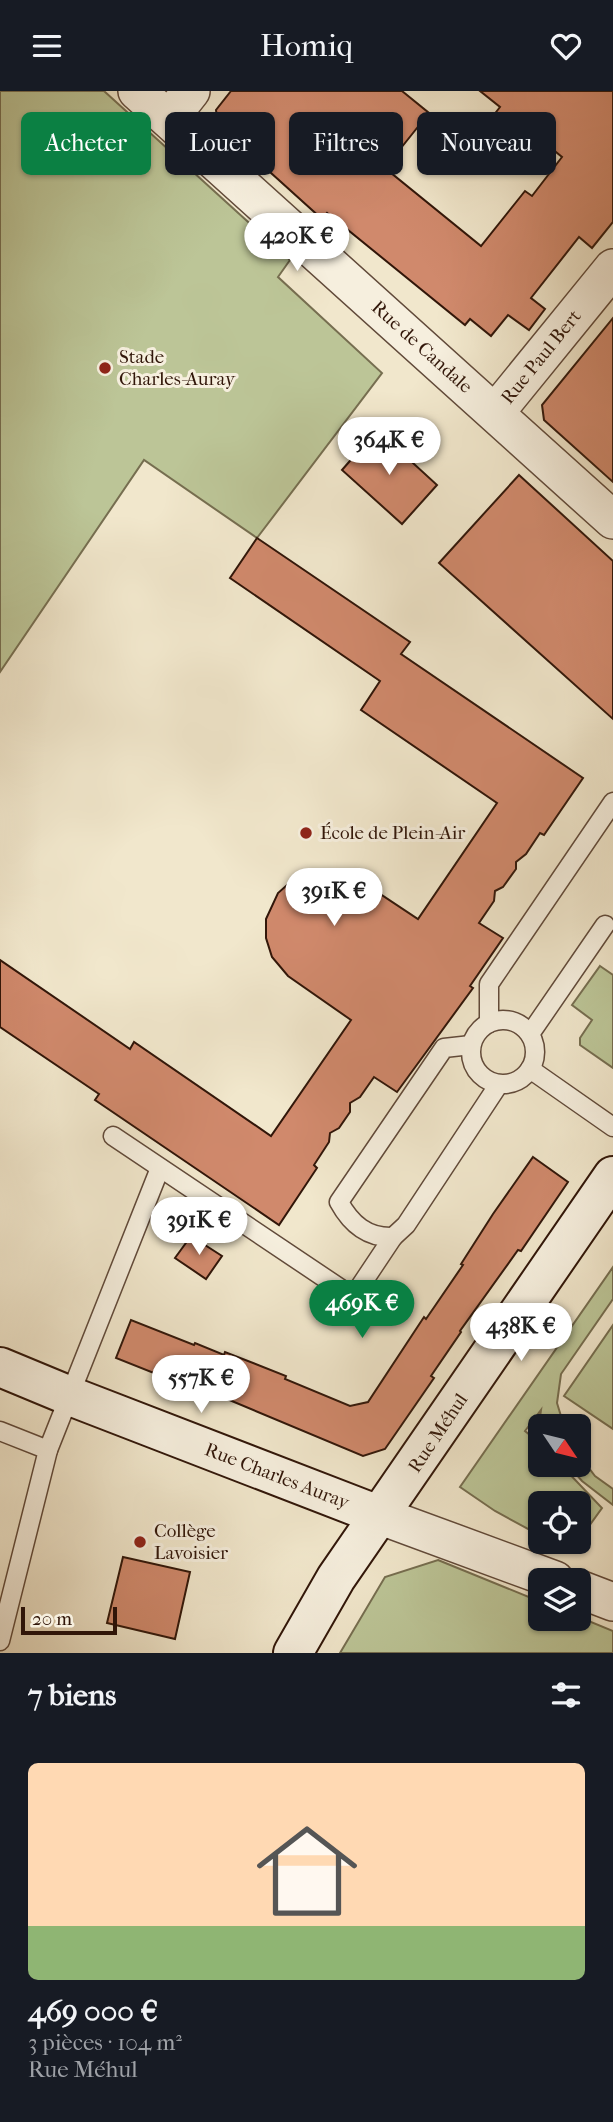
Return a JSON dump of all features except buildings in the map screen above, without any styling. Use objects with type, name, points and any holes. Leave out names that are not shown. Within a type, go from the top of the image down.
[{"type":"street","name":"Rue de Candale","points":[[137,91],[165,116]]},
{"type":"street","points":[[174,112],[191,91]]},
{"type":"street","name":"Rue de Candale","points":[[231,175],[613,520]]},
{"type":"street","name":"Rue Paul Bert","points":[[495,413],[613,268]]},
{"type":"street","name":"Rue Méhul","points":[[293,1653],[336,1578],[613,1176]]},
{"type":"street","name":"Rue Charles Auray","points":[[0,1367],[381,1516],[528,1570]]},
{"type":"street","points":[[591,1594],[613,1602]]},
{"type":"lane","points":[[489,1023],[489,984],[613,802]]},
{"type":"lane","points":[[530,1034],[605,925]]},
{"type":"lane","points":[[497,1020],[516,1022],[530,1034],[535,1048],[530,1069],[519,1080],[499,1084],[490,1082],[472,1063],[471,1045],[480,1028],[489,1023],[497,1020]]},
{"type":"lane","points":[[393,1237],[382,1237],[356,1227],[339,1202],[444,1048],[471,1045]]},
{"type":"lane","points":[[530,1069],[613,1127]]},
{"type":"lane","points":[[113,1136],[353,1297],[393,1237],[406,1225],[499,1084]]},
{"type":"lane","points":[[0,1641],[48,1450],[160,1168]]},
{"type":"lane","points":[[0,1431],[48,1450]]},
{"type":"lane","points":[[0,1651],[6,1653]]},
{"type":"green space","name":"Stade Charles-Auray","points":[[0,91],[104,91],[127,112],[21,112],[21,175],[151,175],[151,134],[165,146],[165,175],[196,175],[290,260],[278,277],[382,373],[257,538],[144,460],[0,672]]},
{"type":"green space","points":[[600,966],[613,975],[613,1068],[580,1045],[580,1038],[592,1020],[572,1005]]},
{"type":"green space","points":[[613,1267],[613,1299],[561,1374],[557,1403],[560,1414],[540,1414],[541,1410],[538,1414],[528,1414],[528,1427],[525,1431],[528,1433],[528,1477],[572,1477],[586,1491],[528,1491],[528,1529],[460,1487]]},
{"type":"green space","points":[[613,1325],[613,1429],[564,1396]]},
{"type":"green space","points":[[592,1472],[613,1489],[613,1505],[578,1477],[592,1477]]},
{"type":"green space","points":[[591,1496],[602,1508],[591,1523]]},
{"type":"green space","points":[[438,1560],[528,1597],[528,1631],[591,1631],[591,1622],[613,1631],[613,1653],[340,1653],[385,1577]]},
{"type":"place","name":"Stade Charles-Auray","points":[[105,368]]},
{"type":"place","name":"École de Plein-Air","points":[[306,833]]},
{"type":"place","name":"Collège Lavoisier","points":[[140,1542]]}]
